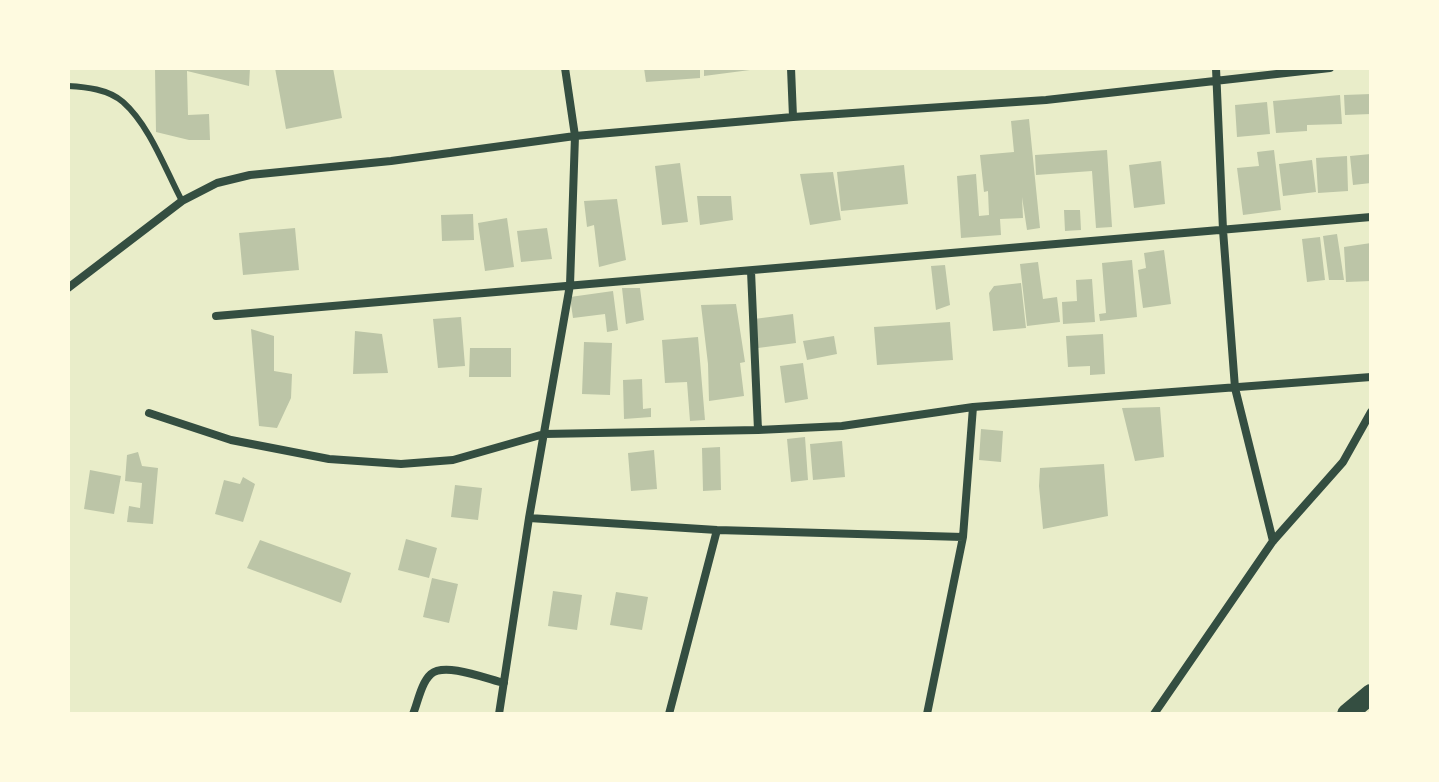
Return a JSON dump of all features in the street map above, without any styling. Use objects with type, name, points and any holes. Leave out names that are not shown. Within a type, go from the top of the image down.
[{"type":"main road","points":[[1347,714],[1371,694]]},
{"type":"street","points":[[499,714],[529,518],[570,285],[575,136],[565,68]]},
{"type":"street","points":[[791,68],[793,117]]},
{"type":"street","points":[[1216,68],[1223,230],[1235,388],[1273,541]]},
{"type":"street","points":[[68,288],[182,201],[217,183],[250,175],[391,161],[575,136],[1046,100],[1330,68]]},
{"type":"street","points":[[216,316],[1371,217]]},
{"type":"street","points":[[751,271],[758,430]]},
{"type":"street","points":[[149,413],[231,440],[329,459],[401,464],[453,460],[544,434],[842,426],[973,407],[1371,377]]},
{"type":"street","points":[[927,714],[963,537],[973,407]]},
{"type":"street","points":[[1154,714],[1273,541],[1343,462],[1371,412]]},
{"type":"street","points":[[529,518],[717,530],[963,537]]},
{"type":"street","points":[[669,714],[717,530]]},
{"type":"street","points":[[413,714],[425,681],[433,672],[445,668],[504,683]]},
{"type":"lane","points":[[68,86],[105,92],[122,101],[143,127],[182,201]]},
{"type":"building","points":[[155,68],[250,68],[249,86],[187,71],[188,115],[209,114],[210,140],[189,140],[156,132]]},
{"type":"building","points":[[275,68],[333,68],[342,118],[286,129]]},
{"type":"building","points":[[644,68],[700,68],[700,78],[646,82]]},
{"type":"building","points":[[704,68],[750,68],[750,70],[704,76]]},
{"type":"building","points":[[1371,94],[1371,114],[1345,115],[1344,95]]},
{"type":"building","points":[[1340,95],[1342,124],[1307,125],[1307,131],[1276,133],[1273,101]]},
{"type":"building","points":[[1267,102],[1270,134],[1237,137],[1235,105]]},
{"type":"building","points":[[1029,119],[1040,228],[1027,230],[1022,197],[1023,218],[1000,219],[1001,235],[961,238],[957,176],[976,174],[979,216],[989,215],[988,191],[984,192],[980,155],[1014,152],[1011,121]]},
{"type":"building","points":[[1107,150],[1112,227],[1096,228],[1092,171],[1036,175],[1035,155]]},
{"type":"building","points":[[1274,150],[1281,210],[1243,215],[1237,168],[1259,166],[1257,152]]},
{"type":"building","points":[[1371,154],[1371,183],[1353,185],[1350,156]]},
{"type":"building","points":[[1347,156],[1348,191],[1318,193],[1316,158]]},
{"type":"building","points":[[1312,160],[1316,192],[1283,196],[1279,164]]},
{"type":"building","points":[[1161,161],[1165,204],[1134,208],[1129,165]]},
{"type":"building","points":[[680,163],[688,222],[662,225],[655,166]]},
{"type":"building","points":[[904,165],[908,204],[841,211],[837,172]]},
{"type":"building","points":[[833,172],[841,220],[810,225],[800,174]]},
{"type":"building","points":[[697,196],[731,196],[733,220],[700,225]]},
{"type":"building","points":[[617,199],[626,260],[599,267],[594,225],[587,227],[584,201]]},
{"type":"building","points":[[1064,210],[1080,210],[1081,230],[1065,231]]},
{"type":"building","points":[[473,214],[474,240],[442,241],[441,215]]},
{"type":"building","points":[[507,218],[514,267],[485,271],[478,223]]},
{"type":"building","points":[[295,228],[299,270],[243,275],[239,233]]},
{"type":"building","points":[[547,228],[552,259],[521,262],[517,231]]},
{"type":"building","points":[[1337,234],[1344,280],[1329,280],[1323,236]]},
{"type":"building","points":[[1320,237],[1325,280],[1307,282],[1302,239]]},
{"type":"building","points":[[1371,243],[1371,281],[1346,282],[1344,247]]},
{"type":"building","points":[[1164,250],[1171,304],[1143,308],[1138,270],[1146,268],[1144,253]]},
{"type":"building","points":[[1132,260],[1137,317],[1100,321],[1099,314],[1106,313],[1102,263]]},
{"type":"building","points":[[1038,262],[1043,299],[1057,297],[1060,322],[1027,326],[1020,264]]},
{"type":"building","points":[[945,265],[950,305],[936,310],[931,266]]},
{"type":"building","points":[[1092,279],[1095,322],[1063,324],[1062,302],[1077,301],[1076,280]]},
{"type":"building","points":[[1021,283],[1026,328],[993,331],[989,293],[994,286]]},
{"type":"building","points":[[622,288],[640,288],[644,320],[626,324]]},
{"type":"building","points":[[613,291],[618,330],[607,332],[605,314],[573,318],[570,297]]},
{"type":"building","points":[[736,304],[745,362],[740,363],[744,396],[709,401],[701,305]]},
{"type":"building","points":[[793,314],[796,343],[758,348],[754,319]]},
{"type":"building","points":[[461,317],[465,366],[438,368],[433,319]]},
{"type":"building","points":[[950,322],[953,360],[877,365],[874,327]]},
{"type":"building","points":[[251,329],[274,336],[274,371],[292,374],[291,398],[277,428],[259,426]]},
{"type":"building","points":[[355,331],[382,334],[388,373],[353,374]]},
{"type":"building","points":[[1103,334],[1105,374],[1090,375],[1090,366],[1068,367],[1066,336]]},
{"type":"building","points":[[834,336],[837,354],[807,360],[803,341]]},
{"type":"building","points":[[698,337],[705,420],[690,421],[687,382],[665,383],[662,340]]},
{"type":"building","points":[[584,342],[612,343],[610,395],[582,394]]},
{"type":"building","points":[[470,348],[511,348],[511,377],[469,377]]},
{"type":"building","points":[[803,363],[808,399],[785,403],[780,366]]},
{"type":"building","points":[[642,379],[643,409],[651,408],[651,417],[624,419],[623,380]]},
{"type":"building","points":[[1160,407],[1164,457],[1135,461],[1122,408]]},
{"type":"building","points":[[981,429],[1003,431],[1001,462],[979,460]]},
{"type":"building","points":[[805,437],[808,480],[791,482],[787,439]]},
{"type":"building","points":[[842,441],[845,477],[813,480],[810,444]]},
{"type":"building","points":[[720,447],[721,490],[703,491],[702,448]]},
{"type":"building","points":[[654,450],[657,489],[631,491],[628,453]]},
{"type":"building","points":[[138,452],[142,466],[158,468],[153,524],[127,522],[129,506],[140,508],[142,483],[125,481],[127,455]]},
{"type":"building","points":[[1104,464],[1108,516],[1043,529],[1040,468]]},
{"type":"building","points":[[90,470],[121,476],[114,514],[84,509]]},
{"type":"building","points":[[243,477],[255,484],[243,522],[215,514],[224,480],[240,484]]},
{"type":"building","points":[[455,485],[482,488],[478,520],[451,517]]},
{"type":"building","points":[[406,539],[437,548],[429,578],[398,570]]},
{"type":"building","points":[[260,540],[351,573],[341,603],[247,568]]},
{"type":"building","points":[[432,578],[458,584],[449,623],[423,617]]},
{"type":"building","points":[[553,591],[582,595],[577,630],[548,626]]},
{"type":"building","points":[[616,592],[648,597],[642,630],[610,625]]}]
